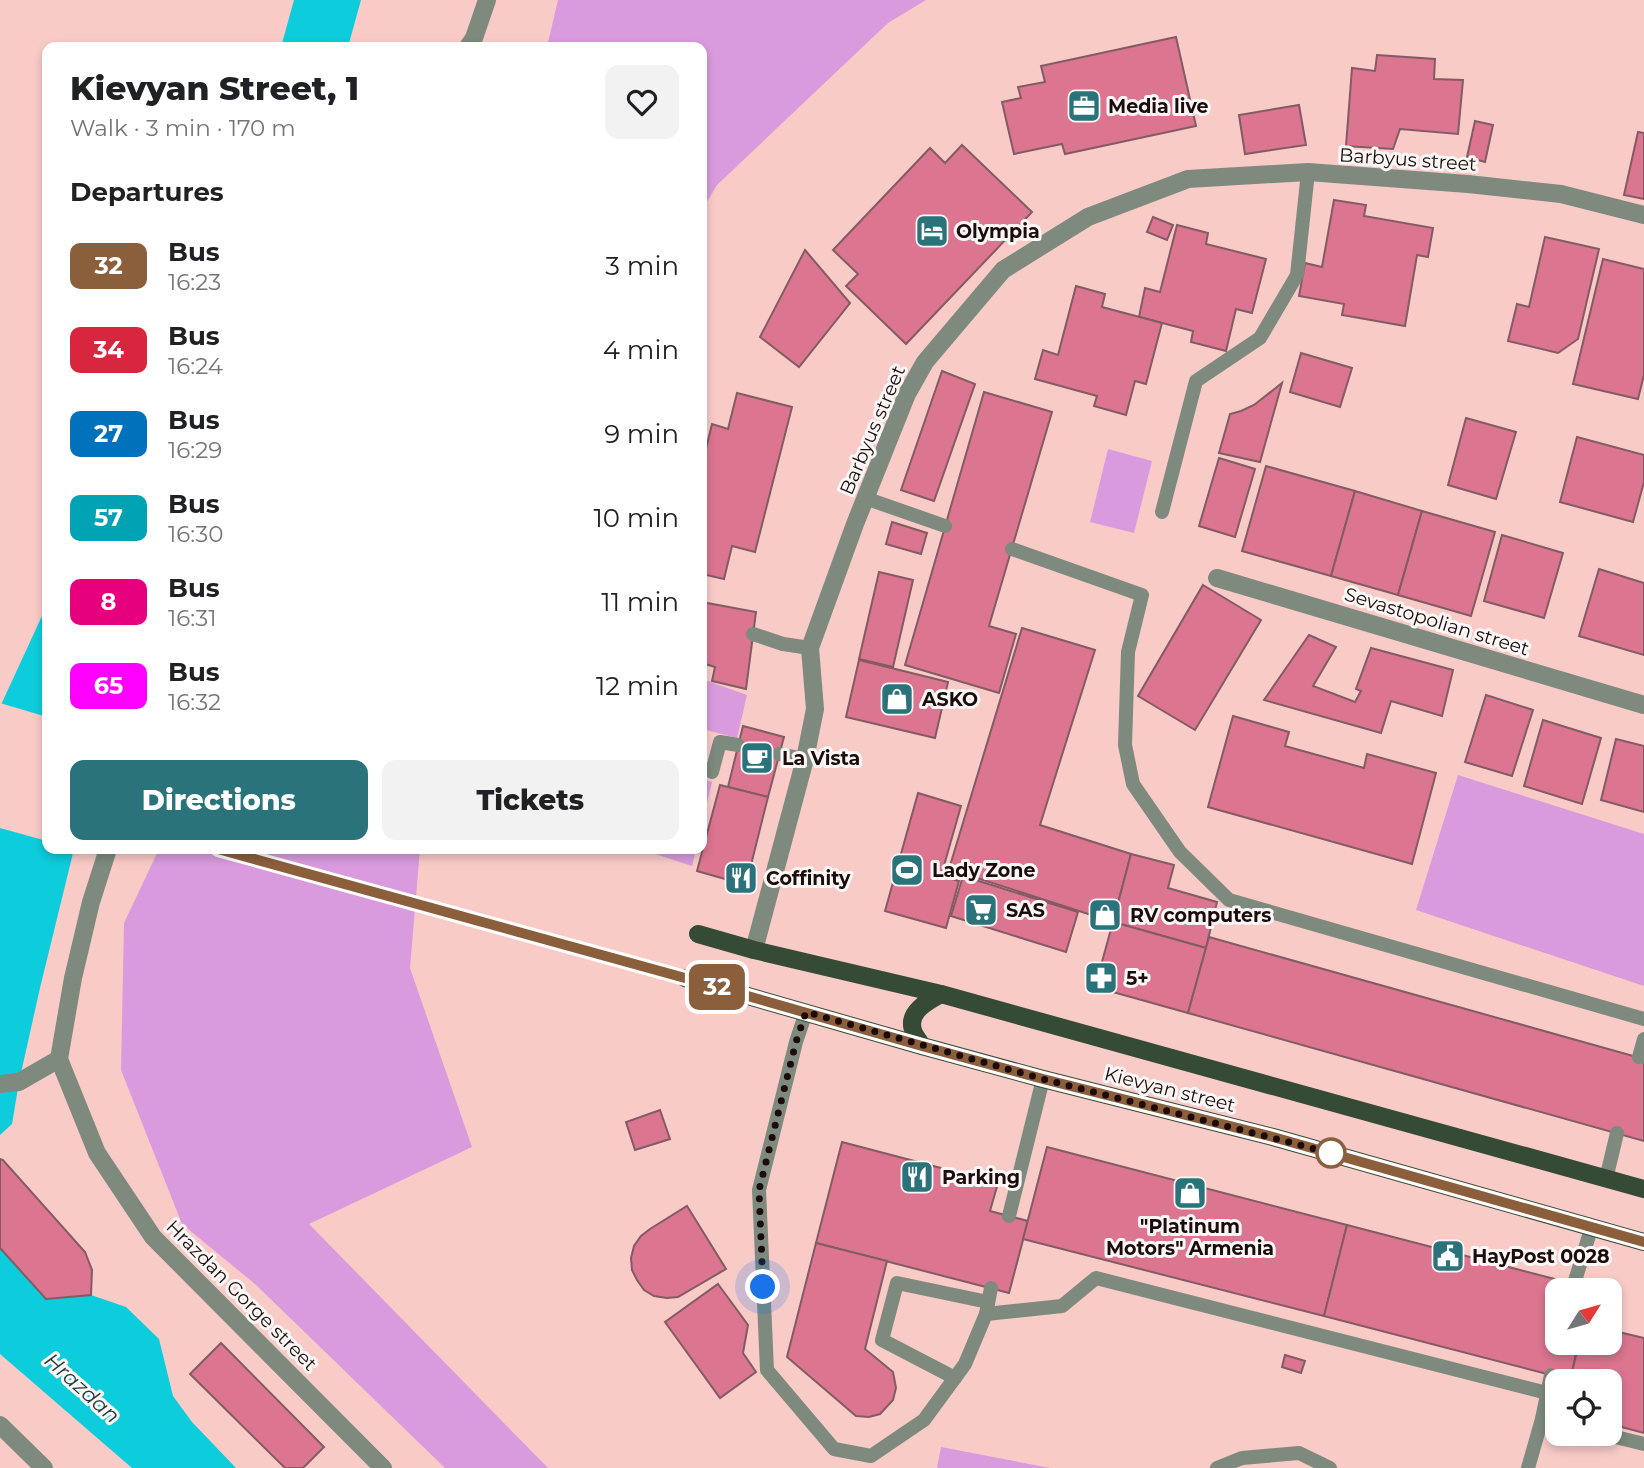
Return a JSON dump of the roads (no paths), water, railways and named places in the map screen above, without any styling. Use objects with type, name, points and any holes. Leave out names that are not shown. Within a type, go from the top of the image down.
[{"type":"main road","name":"Kievyan street","points":[[698,934],[941,995],[1644,1189]]},
{"type":"main road","name":"Kievyan street","points":[[685,978],[1043,1079],[1273,1137],[1644,1242]]},
{"type":"main road","points":[[922,1046],[912,1030],[916,1012],[941,995]]},
{"type":"street","points":[[471,42],[487,0]]},
{"type":"street","name":"Barbyus street","points":[[754,950],[805,759],[815,709],[810,648],[865,498],[907,394],[925,362],[1003,270],[1088,217],[1188,179],[1308,172],[1468,184],[1561,194],[1644,215]]},
{"type":"street","name":"Sevastopolian street","points":[[1217,578],[1644,705]]},
{"type":"street","points":[[0,1084],[19,1082],[59,1059],[73,978],[91,902],[106,854]]},
{"type":"street","name":"Hrazdan Gorge street","points":[[59,1059],[97,1153],[153,1237],[383,1468]]},
{"type":"street","points":[[0,1425],[44,1468]]},
{"type":"lane","points":[[1162,512],[1196,382],[1260,338],[1297,275],[1308,172]]},
{"type":"lane","points":[[865,498],[945,526]]},
{"type":"lane","points":[[1012,549],[1142,595],[1128,652],[1125,745],[1133,785],[1180,852],[1228,900],[1644,1019]]},
{"type":"lane","points":[[754,634],[783,644],[810,648]]},
{"type":"lane","points":[[712,772],[720,741],[738,745]]},
{"type":"lane","points":[[779,754],[805,759]]},
{"type":"lane","points":[[806,1012],[759,1190],[766,1370],[834,1449],[871,1456],[924,1420],[965,1364],[988,1301]]},
{"type":"lane","points":[[1639,1057],[1644,1039]]},
{"type":"lane","points":[[1009,1216],[1043,1079]]},
{"type":"lane","points":[[1606,1179],[1617,1133]]},
{"type":"lane","points":[[1576,1278],[1592,1226]]},
{"type":"lane","points":[[955,1378],[882,1340],[897,1283],[988,1301],[1062,1306],[1096,1278],[1545,1392]]},
{"type":"lane","points":[[1528,1468],[1545,1403]]},
{"type":"lane","points":[[1622,1439],[1644,1444]]},
{"type":"lane","points":[[1217,1468],[1242,1458],[1299,1453],[1330,1468]]},
{"type":"water","points":[[294,0],[361,0],[349,42],[282,42]]},
{"type":"water","points":[[42,616],[42,854],[73,854],[40,988],[12,1124],[0,1135],[0,707]]},
{"type":"water","name":"Hrazdan","points":[[0,1248],[46,1298],[91,1295],[126,1307],[159,1339],[173,1396],[192,1422],[236,1468],[132,1468],[0,1354]]},
{"type":"place","name":"Media live","points":[[1084,106]]},
{"type":"place","name":"Olympia","points":[[932,231]]},
{"type":"place","name":"ASKO","points":[[897,699]]},
{"type":"place","name":"La Vista","points":[[757,758]]},
{"type":"place","name":"Lady Zone","points":[[907,870]]},
{"type":"place","name":"Coffinity","points":[[741,878]]},
{"type":"place","name":"SAS","points":[[981,910]]},
{"type":"place","name":"RV computers","points":[[1105,915]]},
{"type":"place","name":"5+","points":[[1101,978]]},
{"type":"place","name":"Parking","points":[[917,1177]]},
{"type":"place","name":"\"Platinum Motors\" Armenia","points":[[1190,1193]]},
{"type":"place","name":"HayPost 0028","points":[[1448,1256]]}]
